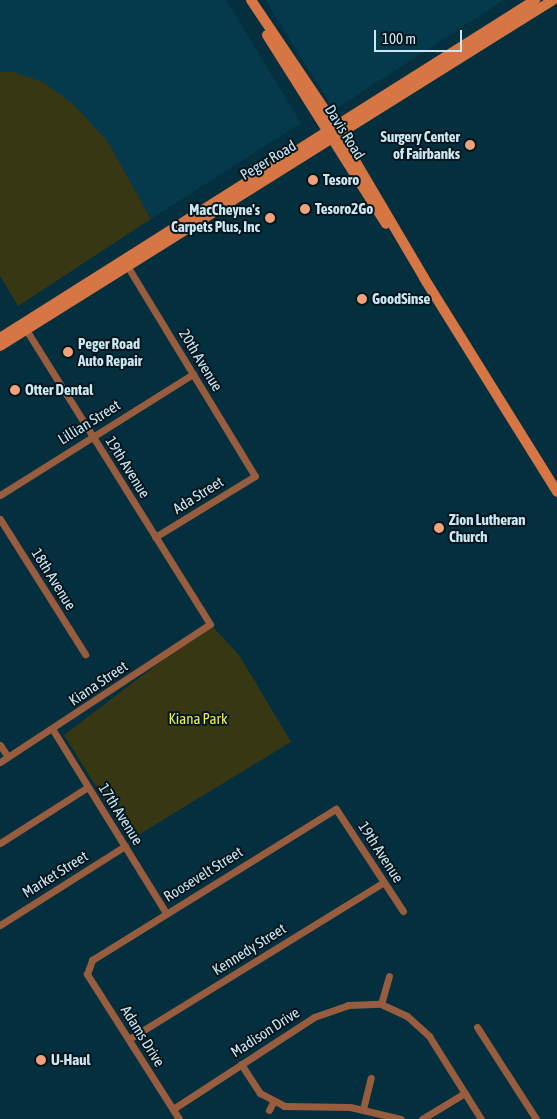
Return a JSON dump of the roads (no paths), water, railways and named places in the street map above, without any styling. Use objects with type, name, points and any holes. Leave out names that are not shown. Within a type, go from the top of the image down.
[{"type":"main road","name":"Davis Road","points":[[245,0],[333,132]]},
{"type":"main road","name":"Davis Road","points":[[251,0],[557,492]]},
{"type":"main road","name":"Peger Road","points":[[0,346],[25,326],[333,132],[535,0]]},
{"type":"main road","name":"Peger Road","points":[[333,132],[553,0]]},
{"type":"main road","name":"Peger Road","points":[[0,338],[25,326]]},
{"type":"street","name":"20th Avenue","points":[[126,262],[254,476]]},
{"type":"street","name":"19th Avenue","points":[[25,326],[210,624]]},
{"type":"street","name":"Lillian Street","points":[[0,495],[193,374]]},
{"type":"street","name":"Ada Street","points":[[155,537],[254,476]]},
{"type":"street","name":"18th Avenue","points":[[0,519],[85,654]]},
{"type":"street","name":"Kiana Street","points":[[0,762],[53,730],[210,624]]},
{"type":"street","name":"17th Avenue","points":[[53,730],[166,913]]},
{"type":"street","points":[[0,745],[8,757]]},
{"type":"street","points":[[0,843],[88,788]]},
{"type":"street","name":"19th Avenue","points":[[336,808],[403,911]]},
{"type":"street","name":"Roosevelt Street","points":[[87,968],[92,960],[336,808]]},
{"type":"street","name":"Market Street","points":[[0,925],[125,846]]},
{"type":"street","name":"Kennedy Street","points":[[130,1039],[384,882]]},
{"type":"street","name":"Adams Drive","points":[[87,968],[87,974],[179,1119]]},
{"type":"street","points":[[389,976],[381,1004],[416,1022],[429,1036],[481,1119]]},
{"type":"street","name":"Madison Drive","points":[[173,1110],[241,1064],[332,1009],[381,1004]]},
{"type":"street","points":[[477,1027],[536,1119]]},
{"type":"street","points":[[241,1064],[260,1093],[273,1102],[284,1106],[363,1109],[401,1119]]},
{"type":"street","points":[[363,1109],[371,1078]]},
{"type":"street","points":[[422,1119],[464,1093]]},
{"type":"street","points":[[269,1110],[273,1102]]},
{"type":"place","name":"Surgery Center of Fairbanks","points":[[470,145]]},
{"type":"place","name":"Tesoro","points":[[313,180]]},
{"type":"place","name":"Tesoro2Go","points":[[305,209]]},
{"type":"place","name":"MacCheyne's Carpets Plus, Inc","points":[[270,218]]},
{"type":"place","name":"GoodSinse","points":[[362,299]]},
{"type":"place","name":"Peger Road Auto Repair","points":[[68,352]]},
{"type":"place","name":"Otter Dental","points":[[15,390]]},
{"type":"place","name":"Zion Lutheran Church","points":[[439,528]]},
{"type":"place","name":"U-Haul","points":[[41,1060]]},
{"type":"park label","name":"Kiana Park","points":[[198,719]]}]
